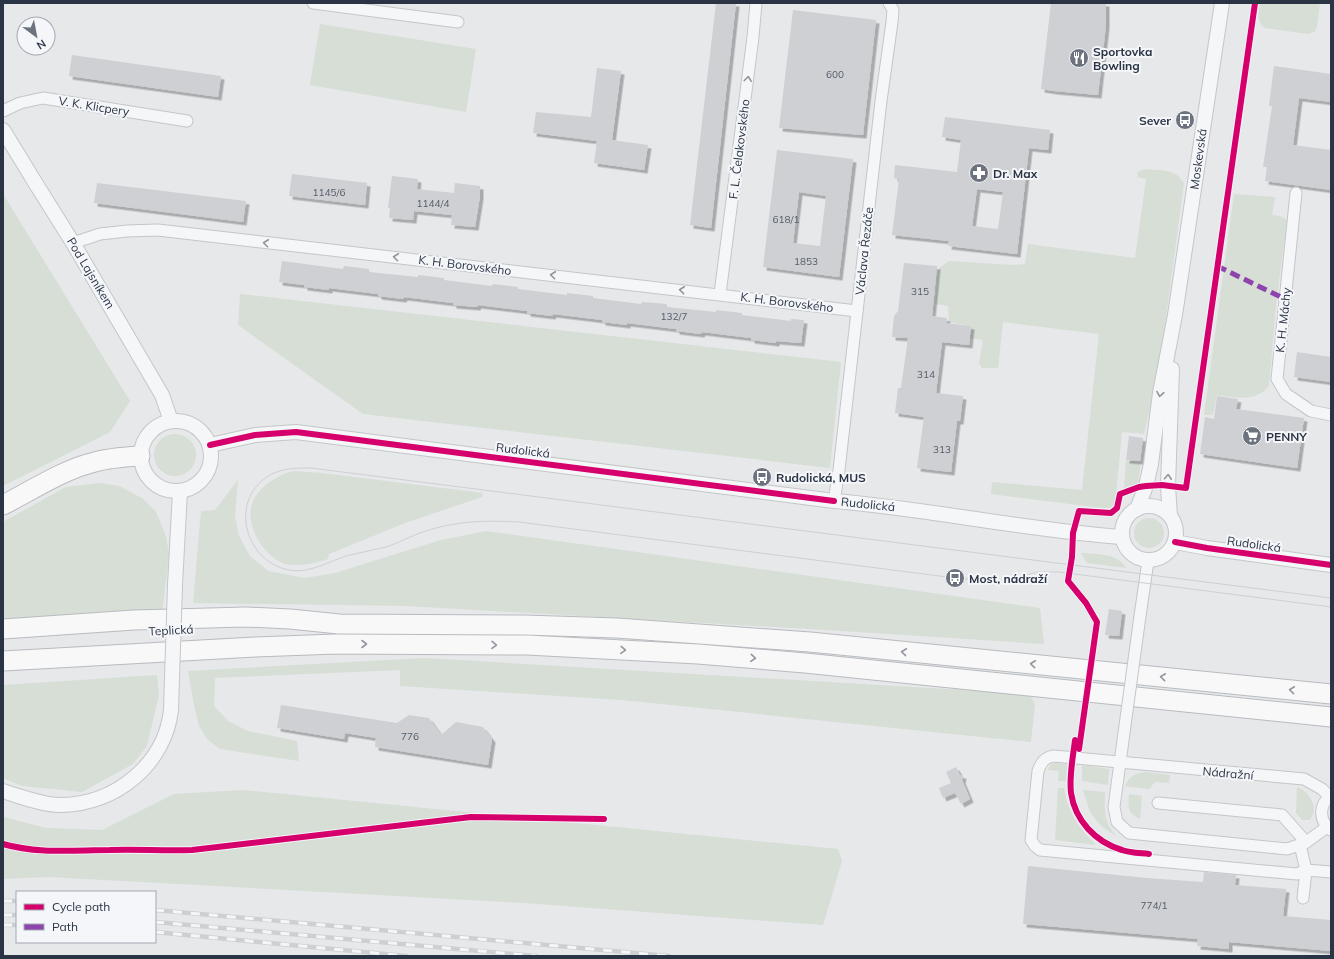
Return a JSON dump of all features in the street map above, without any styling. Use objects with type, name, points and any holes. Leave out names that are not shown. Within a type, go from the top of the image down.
[{"type":"highway","points":[[3,505],[67,472],[82,466],[94,462],[123,457],[140,456]]},
{"type":"highway","points":[[3,628],[134,620],[246,617],[290,618],[339,624],[524,625],[617,628],[810,642],[1331,694]]},
{"type":"highway","name":"Teplická","points":[[3,640],[236,627],[339,624]]},
{"type":"highway","points":[[3,661],[336,644],[527,645],[698,654],[886,671],[1331,717]]},
{"type":"highway","points":[[3,673],[254,657],[336,644]]},
{"type":"street","points":[[313,3],[458,22]]},
{"type":"street","name":"F. L. Čelakovského","points":[[720,294],[756,3]]},
{"type":"street","name":"Václava Řezáče","points":[[834,500],[839,470],[881,101],[892,22],[893,10],[889,3]]},
{"type":"street","name":"Moskevská","points":[[1137,509],[1146,486],[1151,464],[1160,393],[1175,314],[1222,3]]},
{"type":"street","name":"V. K. Klicpery","points":[[3,111],[20,103],[43,98],[187,121]]},
{"type":"street","name":"Pod Lajsníkem","points":[[3,130],[73,243],[162,395],[171,421]]},
{"type":"street","name":"K. H. Máchy","points":[[1296,193],[1277,379],[1286,394],[1305,407],[1312,411],[1331,415]]},
{"type":"street","name":"K. H. Borovského","points":[[73,243],[100,234],[158,230],[857,311]]},
{"type":"street","name":"Moskevská","points":[[1170,516],[1168,486],[1170,398],[1175,314]]},
{"type":"street","points":[[181,420],[190,423],[206,436],[210,445],[210,466],[198,483],[190,488],[180,491],[168,490],[157,486],[148,478],[142,468],[140,456],[144,442],[152,429],[161,424],[181,420]]},
{"type":"street","name":"Rudolická","points":[[210,445],[255,435],[296,432],[878,505],[1073,533],[1122,537]]},
{"type":"street","points":[[3,791],[60,806],[96,800],[114,792],[130,781],[146,767],[159,749],[170,723],[180,491]]},
{"type":"street","points":[[1145,506],[1154,506],[1163,510],[1170,516],[1175,524],[1175,542],[1171,550],[1164,556],[1157,560],[1140,560],[1124,545],[1122,529],[1125,520],[1137,509],[1145,506]]},
{"type":"street","name":"Rudolická","points":[[1175,542],[1207,548],[1331,565]]},
{"type":"street","points":[[1148,561],[1114,807],[1117,822],[1129,833],[1287,849],[1303,844],[1329,829],[1322,819],[1322,811],[1324,803],[1330,796]]},
{"type":"street","name":"Nádražní","points":[[1306,870],[1297,874],[1040,850],[1034,846],[1032,840],[1038,771],[1041,762],[1048,757],[1054,756],[1120,761],[1161,767],[1304,779],[1322,789],[1330,796]]},
{"type":"street","points":[[1158,803],[1282,815],[1303,844],[1306,870],[1303,898]]},
{"type":"street","points":[[1306,870],[1331,872]]},
{"type":"shaded area","points":[[1260,3],[1320,3],[1317,27],[1314,32],[1308,34],[1265,28],[1259,20]]},
{"type":"shaded area","points":[[320,24],[476,49],[466,112],[310,85]]},
{"type":"shaded area","points":[[1144,169],[1167,171],[1177,175],[1184,183],[1159,370],[1144,434],[1122,432],[1115,505],[1110,508],[1102,508],[991,494],[992,482],[1082,490],[1099,334],[1003,322],[998,368],[982,368],[979,363],[983,340],[970,338],[971,326],[949,322],[948,306],[935,304],[939,268],[949,261],[1013,265],[1025,264],[1028,244],[1135,258],[1146,179],[1137,177],[1138,172]]},
{"type":"shaded area","points":[[3,194],[130,401],[110,432],[3,486]]},
{"type":"shaded area","points":[[1234,194],[1275,197],[1272,215],[1280,216],[1287,220],[1276,305],[1269,386],[1257,395],[1251,397],[1238,398],[1217,395],[1213,415],[1204,415]]},
{"type":"shaded area","points":[[240,294],[841,362],[830,468],[363,414],[238,325]]},
{"type":"shaded area","points":[[175,434],[190,440],[196,455],[190,470],[175,476],[160,470],[154,455],[160,440]]},
{"type":"shaded area","points":[[1126,460],[1141,462],[1138,484],[1124,488]]},
{"type":"shaded area","points":[[293,471],[322,473],[483,493],[482,497],[405,523],[329,554],[328,559],[307,564],[291,565],[278,561],[271,556],[259,542],[250,516],[253,501],[257,494],[273,480]]},
{"type":"shaded area","points":[[238,480],[235,516],[239,536],[250,556],[268,571],[305,578],[335,573],[441,540],[486,531],[1040,608],[1044,644],[406,606],[193,603],[201,511],[215,510]]},
{"type":"shaded area","points":[[99,483],[119,486],[142,498],[156,512],[166,536],[169,554],[162,614],[3,620],[3,522],[66,487]]},
{"type":"shaded area","points":[[1149,518],[1155,519],[1163,527],[1163,539],[1155,547],[1149,548],[1143,547],[1135,539],[1134,533],[1135,527],[1143,519]]},
{"type":"shaded area","points":[[1081,553],[1100,554],[1118,559],[1126,568],[1087,563]]},
{"type":"shaded area","points":[[424,658],[1029,694],[1035,704],[1031,742],[622,700],[400,686],[400,670],[215,678],[214,706],[228,721],[248,731],[297,741],[299,761],[220,749],[208,740],[199,726],[188,671]]},
{"type":"shaded area","points":[[157,675],[159,695],[147,746],[133,764],[82,792],[22,786],[3,778],[3,685]]},
{"type":"shaded area","points":[[1055,763],[1067,764],[1066,781],[1058,781],[1059,771],[1048,770],[1050,765]]},
{"type":"shaded area","points":[[1082,765],[1109,769],[1108,785],[1082,781]]},
{"type":"shaded area","points":[[1146,772],[1170,775],[1169,783],[1155,782],[1149,789],[1125,786],[1133,776]]},
{"type":"shaded area","points":[[1297,787],[1307,793],[1313,803],[1314,812],[1310,820],[1302,820],[1296,813]]},
{"type":"shaded area","points":[[1058,788],[1064,788],[1071,812],[1079,826],[1096,845],[1055,840]]},
{"type":"shaded area","points":[[243,790],[838,849],[842,861],[823,925],[524,903],[49,877],[3,879],[3,817],[46,828],[102,830],[174,794]]},
{"type":"shaded area","points":[[1083,790],[1105,792],[1105,810],[1107,820],[1116,836],[1101,826],[1090,812]]},
{"type":"shaded area","points":[[1129,794],[1142,796],[1140,819],[1129,809]]},
{"type":"building","points":[[716,3],[736,3],[711,228],[690,225]]},
{"type":"building","points":[[1051,3],[1106,3],[1106,25],[1098,95],[1041,89]]},
{"type":"building","points":[[793,10],[876,20],[863,135],[779,128]]},
{"type":"building","points":[[72,55],[221,76],[218,97],[69,76]]},
{"type":"building","points":[[1274,66],[1331,74],[1331,102],[1299,98],[1293,145],[1331,150],[1331,190],[1265,181],[1267,167],[1263,167],[1272,106],[1269,106]]},
{"type":"building","points":[[597,68],[621,71],[612,140],[648,145],[644,170],[594,163],[597,141],[533,133],[536,112],[591,117]]},
{"type":"building","points":[[945,117],[1050,130],[1048,150],[1029,148],[1017,254],[948,246],[949,241],[892,235],[899,179],[894,178],[895,165],[957,172],[961,140],[942,137]],"holes":[[[977,189],[1003,192],[998,229],[972,226]]]},
{"type":"building","points":[[777,150],[853,159],[839,277],[763,267]],"holes":[[[799,192],[826,196],[820,246],[793,243]]]},
{"type":"building","points":[[292,174],[367,183],[365,205],[289,196]]},
{"type":"building","points":[[392,176],[418,179],[417,189],[454,193],[455,183],[480,186],[480,196],[475,227],[451,225],[452,215],[414,211],[413,220],[389,218],[390,208],[388,208]]},
{"type":"building","points":[[97,183],[246,201],[243,222],[94,203]]},
{"type":"building","points":[[282,261],[343,269],[344,266],[369,269],[369,272],[444,278],[444,280],[492,286],[493,284],[518,287],[518,289],[567,295],[567,293],[593,296],[593,298],[641,304],[642,302],[667,304],[667,307],[716,312],[716,310],[791,321],[791,319],[804,320],[801,343],[776,341],[776,343],[751,340],[751,338],[702,332],[701,334],[676,331],[676,329],[627,323],[627,325],[602,322],[602,320],[553,314],[552,316],[527,313],[527,311],[478,305],[477,307],[453,305],[453,303],[404,297],[403,299],[378,296],[378,294],[329,288],[329,290],[304,287],[304,285],[279,282]]},
{"type":"building","points":[[904,263],[937,266],[932,316],[947,318],[946,323],[971,326],[969,345],[942,342],[936,393],[963,396],[960,421],[957,421],[951,472],[917,468],[924,417],[895,413],[898,388],[901,388],[908,338],[892,337],[894,316],[898,311]]},
{"type":"building","points":[[1297,352],[1331,357],[1331,382],[1294,377]]},
{"type":"building","name":"PENNY","points":[[1217,396],[1238,399],[1236,409],[1304,418],[1297,468],[1200,454],[1205,417],[1214,419]]},
{"type":"building","points":[[1129,436],[1143,438],[1140,461],[1126,460]]},
{"type":"building","points":[[1109,609],[1122,611],[1119,636],[1105,635]]},
{"type":"building","points":[[281,705],[397,723],[409,715],[429,718],[441,735],[456,722],[483,727],[492,739],[488,765],[375,747],[376,738],[345,733],[344,739],[277,728]]},
{"type":"building","points":[[956,767],[960,775],[963,775],[962,780],[970,799],[961,804],[955,793],[943,798],[939,788],[951,783],[946,772]]},
{"type":"building","points":[[1028,866],[1203,882],[1204,872],[1236,875],[1235,885],[1286,889],[1283,916],[1331,920],[1331,951],[1229,942],[1229,949],[1197,946],[1198,939],[1023,924]]},
{"type":"tram line","points":[[1331,598],[311,468],[286,469],[272,474],[258,484],[250,497],[246,512],[247,527],[252,542],[261,554],[273,564],[289,570],[297,571],[320,566],[350,555],[386,547],[435,528],[458,523],[507,521],[955,578],[995,581],[1012,579],[1038,572],[1059,572],[1331,607]]},
{"type":"railway","points":[[3,901],[16,901]]},
{"type":"railway","points":[[156,910],[669,956]]},
{"type":"railway","points":[[3,915],[16,915]]},
{"type":"railway","points":[[156,922],[536,956]]},
{"type":"railway","points":[[3,925],[16,925]]},
{"type":"railway","points":[[156,932],[406,956]]},
{"type":"marked path","points":[[1217,266],[1285,299]]},
{"type":"cycle path","points":[[1079,749],[1097,622],[1086,603],[1068,581],[1072,557],[1073,533],[1079,511],[1111,513],[1117,508],[1120,494],[1146,486],[1162,485],[1186,488],[1255,3]]},
{"type":"cycle path","points":[[210,445],[255,435],[296,432],[834,501]]},
{"type":"cycle path","points":[[1175,542],[1207,548],[1331,565]]},
{"type":"cycle path","points":[[1075,740],[1071,773],[1071,793],[1073,803],[1082,821],[1088,829],[1103,842],[1128,852],[1149,854]]},
{"type":"cycle path","points":[[3,844],[29,849],[56,851],[192,850],[471,817],[604,819]]},
{"type":"place","name":"Sportovka Bowling","points":[[1079,58]]},
{"type":"place","name":"Sever","points":[[1185,120]]},
{"type":"place","name":"Dr. Max","points":[[979,173]]},
{"type":"place","name":"PENNY","points":[[1252,436]]},
{"type":"place","name":"Rudolická, MUS","points":[[762,477]]},
{"type":"place","name":"Most, nádraží","points":[[955,578]]}]
